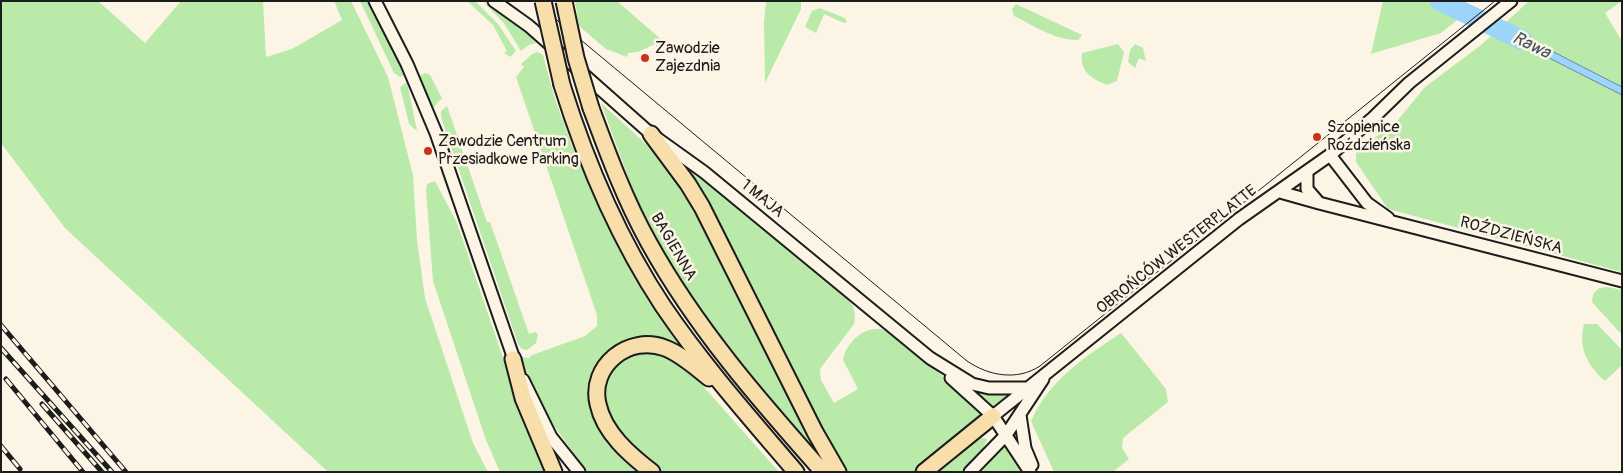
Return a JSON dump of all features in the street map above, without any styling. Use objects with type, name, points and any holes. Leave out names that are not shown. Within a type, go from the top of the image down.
[{"type":"main road","points":[[543,1],[562,85],[604,197],[630,250],[681,332],[731,397],[796,472]]},
{"type":"main road","name":"BAGIENNA","points":[[564,1],[576,58],[591,108],[629,202],[649,243],[678,291],[738,373],[832,470]]},
{"type":"main road","points":[[651,134],[688,184],[702,207],[815,432],[832,470]]},
{"type":"main road","points":[[652,472],[624,448],[608,426],[599,409],[598,386],[601,373],[610,360],[620,351],[634,346],[663,347],[688,362],[731,397]]},
{"type":"main road","points":[[513,359],[523,398],[554,472]]},
{"type":"main road","points":[[924,472],[993,416]]},
{"type":"street","points":[[375,1],[407,64],[436,133],[513,359],[551,437],[579,472]]},
{"type":"street","name":"1 MAJA","points":[[494,1],[529,26],[651,134],[704,172],[930,358],[972,384],[989,388],[1025,388]]},
{"type":"street","name":"OBROŃCÓW WESTERPLATTE","points":[[993,416],[1025,388],[1047,373],[1239,219],[1307,174],[1373,118],[1409,83],[1511,1]]},
{"type":"street","name":"ROŹDZIEŃSKA","points":[[1330,155],[1367,203],[1393,222]]},
{"type":"street","points":[[1307,174],[1307,189],[1319,203]]},
{"type":"street","name":"ROŹDZIEŃSKA","points":[[1280,192],[1622,281]]},
{"type":"street","points":[[930,358],[993,416],[1030,472]]},
{"type":"street","name":"OBROŃCÓW WESTERPLATTE","points":[[970,472],[1006,435],[1047,373]]},
{"type":"street","points":[[1020,415],[1025,448],[1034,472]]},
{"type":"green space","points":[[1,1],[98,1],[145,43],[181,1],[263,1],[266,57],[292,49],[342,20],[334,1],[351,1],[388,77],[413,175],[417,240],[425,298],[473,443],[488,472],[328,472],[65,228],[1,143]]},
{"type":"green space","points":[[360,1],[368,1],[405,75],[400,77],[394,73]]},
{"type":"green space","points":[[467,1],[475,1],[498,24],[516,51],[510,57],[504,53],[507,51],[493,25]]},
{"type":"green space","points":[[482,1],[528,33],[536,43],[529,45],[521,51],[503,22]]},
{"type":"green space","points":[[575,1],[617,1],[664,42],[657,48],[655,44],[638,52],[628,53],[627,57],[606,49],[579,26]]},
{"type":"green space","points":[[766,1],[801,1],[801,9],[765,83],[764,22]]},
{"type":"green space","points":[[1383,1],[1430,1],[1462,16],[1441,33],[1371,54]]},
{"type":"green space","points":[[1529,1],[1622,1],[1605,13],[1622,41],[1622,272],[1388,209],[1356,162],[1356,152],[1397,121],[1425,87],[1481,45]]},
{"type":"green space","points":[[1016,4],[1082,35],[1078,40],[1070,40],[1045,32],[1014,16],[1012,9]]},
{"type":"green space","points":[[820,8],[845,18],[847,22],[844,23],[824,14],[816,33],[805,27],[812,11]]},
{"type":"green space","points":[[1118,44],[1124,52],[1117,81],[1107,85],[1088,74],[1083,65],[1082,53]]},
{"type":"green space","points":[[1135,44],[1143,48],[1146,61],[1139,58],[1135,68],[1128,62],[1130,50]]},
{"type":"green space","points":[[538,52],[543,55],[555,99],[577,159],[580,159],[619,247],[681,344],[680,347],[645,342],[624,344],[616,348],[609,357],[591,388],[642,472],[587,472],[550,420],[520,367],[518,357],[529,358],[532,355],[585,336],[597,326],[597,315],[516,77],[524,67],[521,64],[532,54]]},
{"type":"green space","points":[[425,73],[430,75],[442,98],[433,108],[419,76]]},
{"type":"green space","points":[[407,82],[417,131],[409,124],[400,87]]},
{"type":"green space","points":[[601,103],[656,153],[686,192],[814,444],[811,447],[741,365],[702,314],[667,259],[638,204]]},
{"type":"green space","points":[[447,106],[487,222],[490,222],[529,334],[535,332],[538,334],[536,343],[527,350],[522,349],[518,344],[441,117],[441,111]]},
{"type":"green space","points":[[687,169],[690,169],[849,300],[853,306],[854,324],[820,369],[821,380],[834,403],[858,389],[843,360],[848,346],[865,332],[871,329],[878,329],[885,330],[960,390],[984,414],[915,472],[844,472]]},
{"type":"green space","points":[[435,181],[457,223],[513,387],[547,472],[500,472],[486,440],[433,281],[426,190],[427,184]]},
{"type":"green space","points":[[1608,287],[1622,290],[1622,335],[1592,302],[1593,294],[1599,288]]},
{"type":"green space","points":[[1584,324],[1597,324],[1622,350],[1622,365],[1605,381],[1593,369],[1583,348],[1582,333]]},
{"type":"green space","points":[[1121,333],[1166,389],[1168,402],[1123,438],[1122,448],[1129,459],[1113,472],[1054,472],[1031,421],[1039,406],[1058,381],[1094,351]]},
{"type":"green space","points":[[643,350],[671,356],[688,369],[779,472],[661,472],[634,450],[616,428],[603,406],[604,384],[619,359]]},
{"type":"green space","points":[[974,390],[1011,394],[1011,395],[993,409]]},
{"type":"green space","points":[[979,437],[987,439],[982,452],[961,472],[934,472]]},
{"type":"green space","points":[[1006,444],[1025,472],[981,472]]},
{"type":"water","points":[[1501,25],[1622,87],[1622,95],[1494,30]]},
{"type":"waterway","name":"Rawa","points":[[1440,1],[1522,40]]},
{"type":"tram line","points":[[534,1],[967,361],[984,370],[1003,375],[1022,374],[1040,366],[1495,1]]},
{"type":"railway","points":[[1,325],[126,472]]},
{"type":"railway","points":[[1,348],[112,472]]},
{"type":"railway","points":[[6,379],[83,472]]},
{"type":"railway","points":[[42,404],[102,472]]},
{"type":"railway","points":[[1,446],[20,469]]},
{"type":"place","name":"Zawodzie Zajezdnia","points":[[645,58]]},
{"type":"place","name":"Szopienice Roździeńska","points":[[1317,137]]},
{"type":"place","name":"Zawodzie Centrum Przesiadkowe Parking","points":[[428,151]]}]
